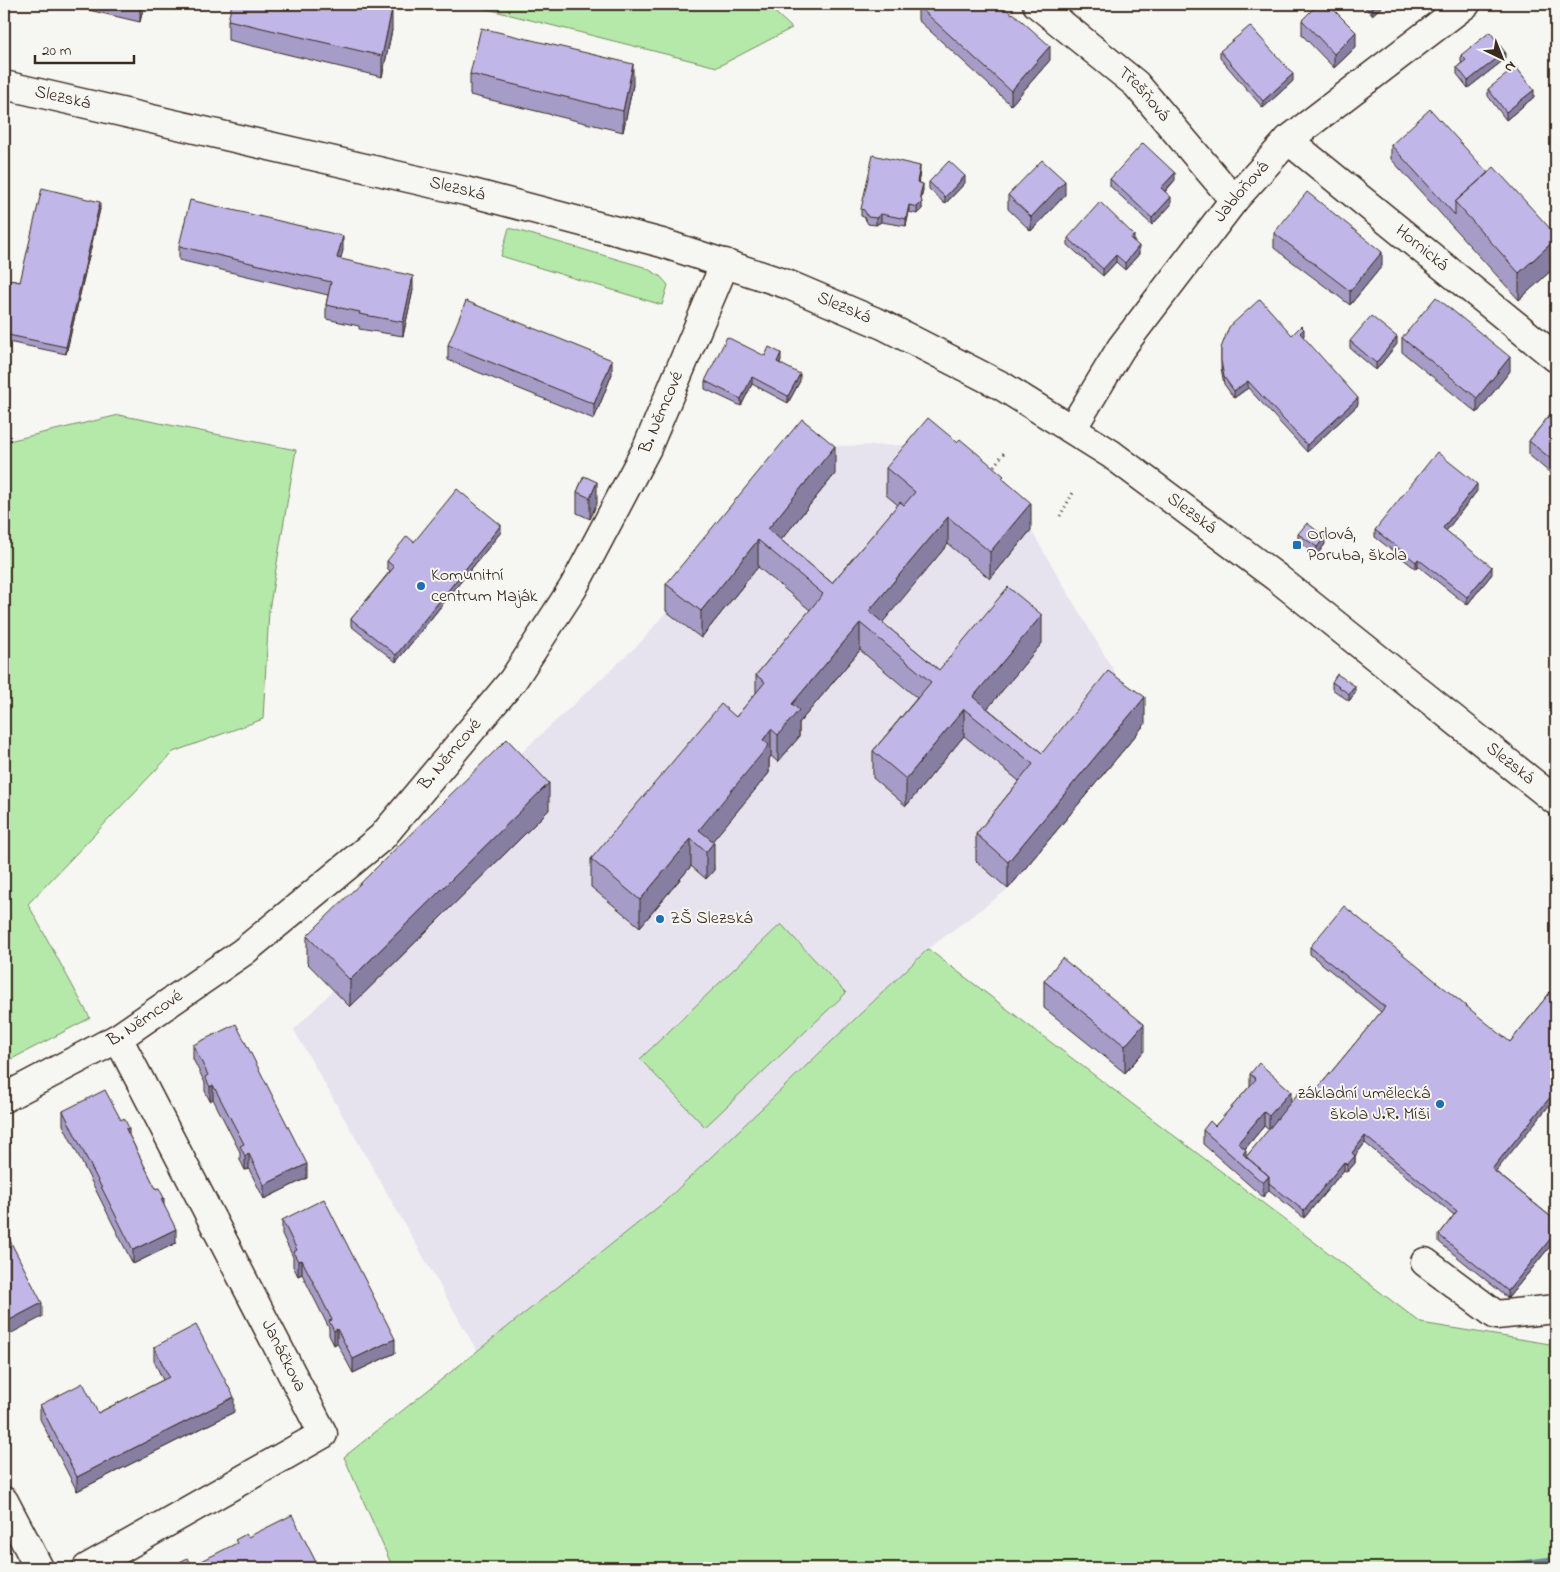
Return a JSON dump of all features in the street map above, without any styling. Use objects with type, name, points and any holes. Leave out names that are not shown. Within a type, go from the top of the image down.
[{"type":"street","name":"Třešňová","points":[[1037,4],[1136,84],[1234,200]]},
{"type":"street","name":"Jabloňová","points":[[1072,429],[1121,348],[1234,200],[1288,140],[1466,4]]},
{"type":"street","name":"Slezská","points":[[4,85],[465,191],[662,243],[790,285],[883,325],[1002,386],[1072,429],[1138,474],[1276,577],[1556,801]]},
{"type":"street","name":"Hornická","points":[[1288,140],[1556,358]]},
{"type":"street","name":"B. Němcové","points":[[4,1098],[118,1038],[243,952],[382,837],[513,680],[573,588],[648,448],[725,263]]},
{"type":"street","name":"Janáčkova","points":[[87,1568],[323,1434],[118,1038]]},
{"type":"street","points":[[1424,1262],[1496,1315],[1556,1309]]},
{"type":"street","points":[[4,1501],[39,1568]]},
{"type":"path","points":[[989,473],[1006,450]]},
{"type":"path","points":[[1060,516],[1074,490]]},
{"type":"shaded area","name":"ZŠ Slezská","points":[[928,445],[1004,503],[1031,530],[1145,724],[1008,889],[928,949],[662,1204],[477,1351],[294,1030],[333,990],[307,963],[507,766],[642,641],[802,446]]},
{"type":"green space","points":[[467,4],[766,4],[792,28],[717,67]]},
{"type":"green space","points":[[509,228],[644,267],[660,276],[668,285],[662,305],[501,256]]},
{"type":"green space","points":[[119,415],[296,450],[269,610],[263,719],[173,752],[28,904],[90,1018],[4,1063],[4,442]]},
{"type":"green space","points":[[781,924],[846,993],[705,1127],[640,1059]]},
{"type":"green space","points":[[928,949],[1421,1323],[1556,1345],[1556,1568],[393,1568],[344,1457],[662,1204]]},
{"type":"building","points":[[232,4],[369,4],[392,9],[382,56],[228,20]]},
{"type":"building","points":[[920,4],[1000,4],[1050,46],[1011,91],[918,6]]},
{"type":"building","points":[[1318,4],[1328,4],[1356,32],[1334,54],[1302,20]]},
{"type":"building","points":[[1368,4],[1377,4],[1372,8]]},
{"type":"building","points":[[1250,26],[1293,74],[1263,101],[1220,51]]},
{"type":"building","points":[[481,28],[633,64],[623,111],[470,74]]},
{"type":"building","points":[[1490,32],[1505,52],[1468,81],[1457,67],[1466,60],[1461,55]]},
{"type":"building","points":[[1516,67],[1534,90],[1506,112],[1488,89]]},
{"type":"building","points":[[1430,109],[1488,173],[1455,202],[1455,215],[1391,145]]},
{"type":"building","points":[[1143,143],[1175,173],[1161,188],[1171,197],[1152,218],[1110,179]]},
{"type":"building","points":[[873,155],[920,166],[917,182],[923,184],[920,195],[922,202],[917,207],[909,205],[906,219],[881,214],[876,218],[868,217],[864,210],[861,209]]},
{"type":"building","points":[[1042,160],[1065,181],[1031,217],[1008,195]]},
{"type":"building","points":[[949,161],[965,176],[945,197],[929,182]]},
{"type":"building","points":[[1494,167],[1556,235],[1556,239],[1519,273],[1455,202]]},
{"type":"building","points":[[42,188],[100,202],[66,347],[8,335],[7,339],[4,339],[4,279],[20,282]]},
{"type":"building","points":[[1307,192],[1382,252],[1350,291],[1274,233]]},
{"type":"building","points":[[190,200],[343,236],[337,258],[413,276],[403,322],[359,314],[360,312],[326,305],[331,282],[179,246]]},
{"type":"building","points":[[1100,202],[1134,235],[1131,239],[1139,246],[1125,263],[1116,255],[1103,269],[1068,238]]},
{"type":"building","points":[[1436,297],[1510,357],[1477,398],[1402,338]]},
{"type":"building","points":[[1260,299],[1292,335],[1301,326],[1304,329],[1300,333],[1358,398],[1307,445],[1248,381],[1234,391],[1224,377],[1221,348],[1229,327]]},
{"type":"building","points":[[466,301],[612,360],[594,404],[448,345]]},
{"type":"building","points":[[1371,316],[1397,337],[1376,363],[1350,341]]},
{"type":"building","points":[[727,337],[765,356],[769,347],[781,353],[777,362],[800,374],[788,396],[752,377],[741,399],[705,381]]},
{"type":"building","points":[[1556,407],[1556,463],[1529,441]]},
{"type":"building","points":[[928,418],[957,442],[960,439],[1004,476],[1002,478],[1031,503],[990,552],[948,517],[869,611],[939,670],[1008,587],[1042,615],[973,697],[1042,753],[1108,671],[1145,697],[1008,862],[976,834],[1033,764],[964,709],[906,779],[873,751],[931,682],[860,623],[792,704],[799,710],[778,735],[771,729],[763,740],[769,745],[699,830],[714,842],[706,852],[691,839],[640,900],[591,859],[721,704],[736,717],[765,682],[756,675],[823,594],[758,540],[701,611],[666,584],[802,419],[835,446],[768,529],[832,583],[900,502],[904,505],[915,492],[886,468]]},
{"type":"building","points":[[1437,452],[1477,484],[1443,528],[1492,567],[1467,597],[1418,559],[1416,562],[1375,530]]},
{"type":"building","points":[[584,476],[597,482],[590,498],[577,492]]},
{"type":"building","name":"Komunitní centrum Maják","points":[[457,489],[501,525],[396,655],[351,619],[394,567],[387,561],[407,536],[414,542]]},
{"type":"building","points":[[1307,523],[1325,537],[1317,547],[1298,534]]},
{"type":"building","points":[[1337,674],[1355,686],[1349,694],[1332,682]]},
{"type":"building","points":[[507,739],[549,783],[350,980],[307,936]]},
{"type":"building","points":[[1344,906],[1510,1042],[1556,985],[1556,1090],[1492,1169],[1556,1221],[1556,1232],[1508,1291],[1439,1235],[1457,1211],[1365,1136],[1352,1153],[1355,1156],[1347,1165],[1344,1162],[1304,1211],[1269,1183],[1269,1176],[1246,1157],[1304,1086],[1313,1094],[1385,1007],[1310,947]]},
{"type":"building","points":[[1062,958],[1144,1024],[1125,1046],[1044,981]]},
{"type":"building","points":[[236,1024],[307,1164],[264,1185],[249,1154],[245,1156],[240,1146],[244,1144],[213,1085],[210,1087],[205,1077],[208,1075],[193,1045]]},
{"type":"building","points":[[1259,1063],[1291,1091],[1269,1116],[1264,1112],[1238,1143],[1246,1150],[1243,1154],[1269,1176],[1263,1183],[1203,1130],[1210,1121],[1215,1126],[1256,1079],[1250,1074]]},
{"type":"building","points":[[105,1090],[121,1120],[124,1118],[129,1128],[126,1129],[156,1189],[159,1188],[164,1198],[161,1199],[176,1229],[133,1250],[63,1111]]},
{"type":"building","points":[[324,1199],[395,1339],[353,1359],[337,1329],[334,1331],[329,1321],[332,1320],[302,1260],[298,1261],[293,1252],[297,1250],[282,1220]]},
{"type":"building","points":[[4,1229],[42,1303],[4,1323]]},
{"type":"building","points":[[196,1325],[234,1397],[77,1477],[40,1405],[83,1383],[98,1413],[169,1377],[154,1347]]},
{"type":"building","points":[[292,1515],[319,1568],[175,1568],[173,1565],[188,1558],[192,1566],[237,1543],[235,1540],[246,1534],[248,1537]]},
{"type":"waterway","points":[[1504,1568],[1556,1561]]},
{"type":"place","name":"Orlová, Poruba, škola","points":[[1297,545]]},
{"type":"place","name":"Komunitní centrum Maják","points":[[421,586]]},
{"type":"place","name":"ZŠ Slezská","points":[[660,919]]},
{"type":"place","name":"základní umělecká škola J.R. Míši","points":[[1440,1104]]}]
